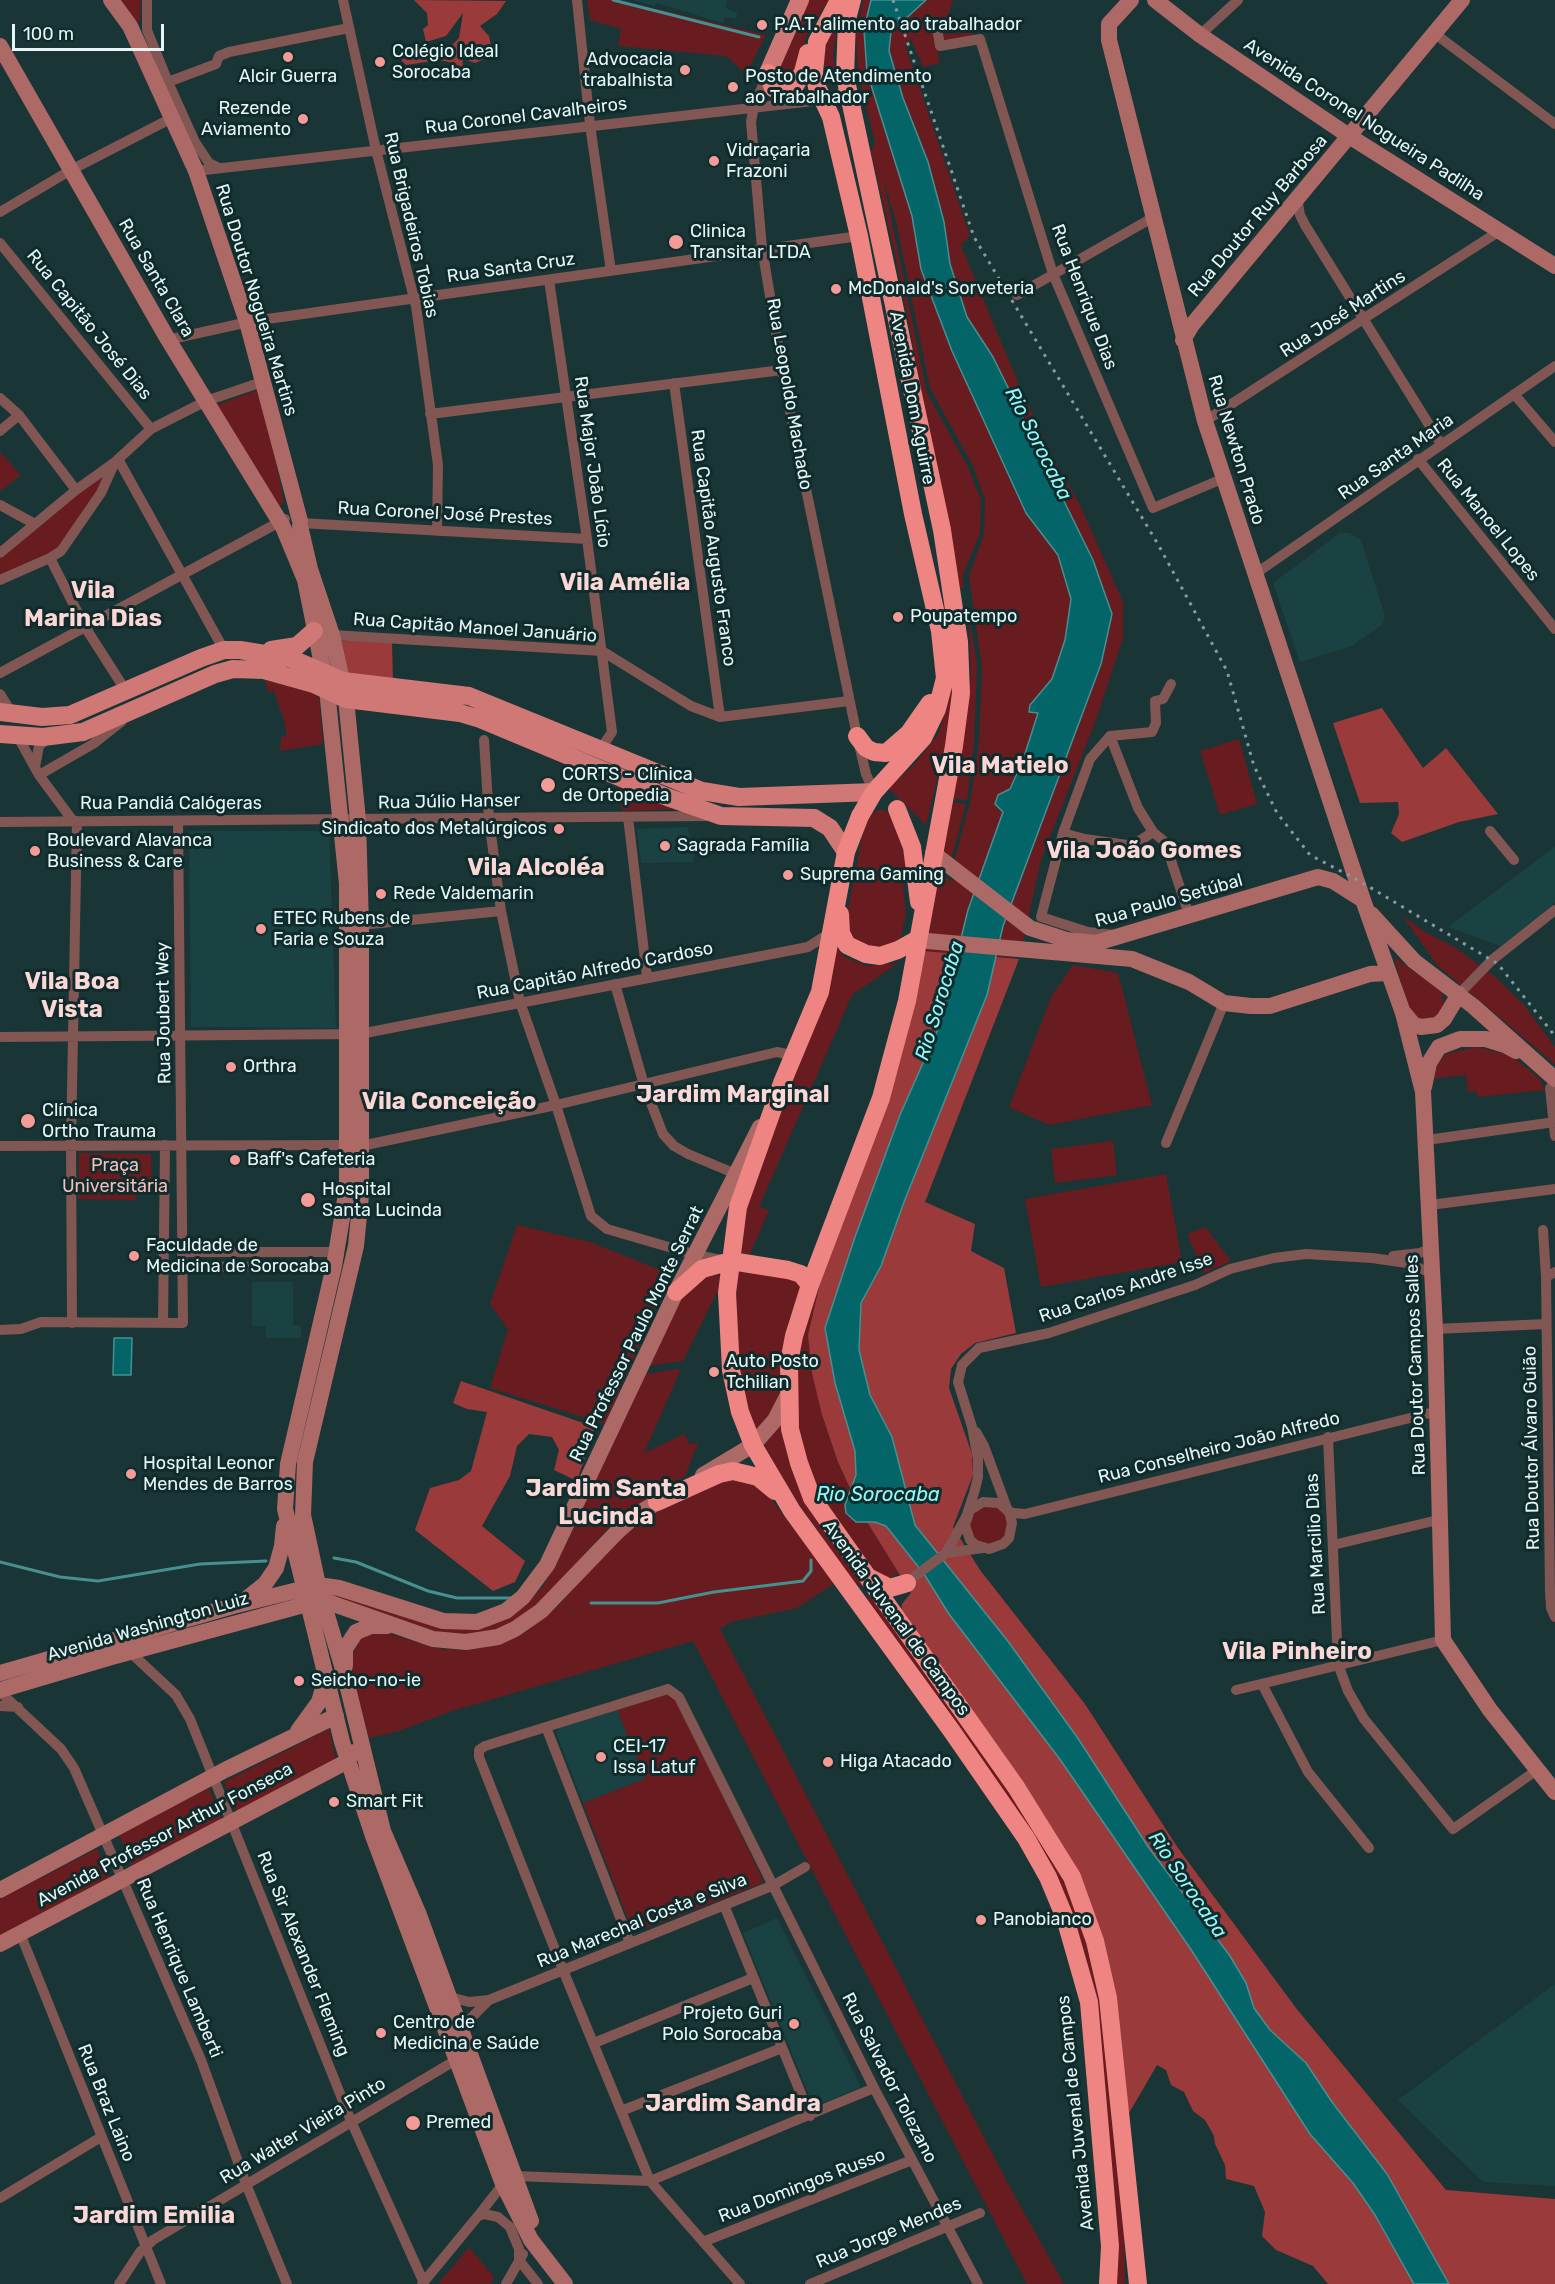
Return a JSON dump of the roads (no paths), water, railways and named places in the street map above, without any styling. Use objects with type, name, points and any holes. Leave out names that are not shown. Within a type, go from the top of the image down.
[{"type":"highway","name":"Avenida Dom Aguirre","points":[[839,0],[828,17],[817,42],[814,72],[822,100],[831,117],[859,236],[913,514],[940,631],[945,678],[937,709],[923,738],[874,792],[860,816],[846,852],[842,885]]},
{"type":"highway","name":"Avenida Dom Aguirre","points":[[852,0],[847,20],[845,76],[942,530],[959,642],[960,693],[955,735],[920,915]]},
{"type":"highway","points":[[768,73],[770,84],[779,91],[789,91],[796,87],[804,72],[815,34],[828,17]]},
{"type":"highway","points":[[857,736],[866,748],[873,752],[886,753],[896,747],[909,734],[945,678]]},
{"type":"highway","points":[[874,792],[897,809],[933,853]]},
{"type":"highway","points":[[897,809],[912,847],[920,915]]},
{"type":"highway","points":[[842,885],[841,933],[847,945],[866,954],[880,956],[898,950],[916,940]]},
{"type":"highway","name":"Avenida Juvenal de Campos","points":[[842,885],[820,992],[796,1056],[782,1083],[738,1207],[727,1293],[731,1370],[740,1412],[753,1445],[792,1510],[1026,1838],[1048,1877],[1065,1918],[1089,2002],[1110,2246],[1108,2284]]},
{"type":"highway","name":"Avenida Juvenal de Campos","points":[[920,915],[906,1001],[881,1098],[810,1285],[794,1336],[789,1362],[791,1435],[812,1498],[1044,1828],[1072,1877],[1085,1910],[1108,1998],[1138,2284]]},
{"type":"highway","points":[[676,1292],[702,1269],[730,1261],[788,1270],[801,1274],[810,1285]]},
{"type":"highway","points":[[657,1502],[719,1474],[740,1471],[758,1477],[768,1484],[792,1510]]},
{"type":"highway","points":[[869,1577],[890,1588],[906,1583]]},
{"type":"highway","points":[[845,1583],[863,1593],[884,1598]]},
{"type":"highway","points":[[896,1615],[896,1598],[906,1583]]},
{"type":"main road","name":"Rua Doutor Nogueira Martins","points":[[111,0],[130,26],[170,119],[196,162],[246,322],[262,384],[290,524]]},
{"type":"main road","name":"Rua Leopoldo Machado","points":[[768,73],[800,0]]},
{"type":"main road","name":"Rua Newton Prado","points":[[1131,0],[1109,24],[1108,33],[1183,340],[1222,479],[1365,904]]},
{"type":"main road","name":"Avenida Coronel Nogueira Padilha","points":[[1155,0],[1200,35],[1349,136],[1555,266]]},
{"type":"main road","name":"Rua Doutor Ruy Barbosa","points":[[1183,340],[1198,318],[1297,197],[1462,0]]},
{"type":"main road","name":"Rua Santa Clara","points":[[0,46],[207,403],[290,524],[305,580],[323,633]]},
{"type":"main road","name":"Rua Doutor Ruy Barbosa","points":[[1177,314],[1188,321],[1198,318]]},
{"type":"main road","points":[[257,652],[297,646],[323,633]]},
{"type":"main road","points":[[322,670],[323,633]]},
{"type":"main road","points":[[323,633],[339,690],[361,925],[353,1034]]},
{"type":"main road","points":[[7,714],[42,717],[70,715],[224,651],[257,652],[290,658],[322,670],[339,690],[469,696],[702,791],[739,797],[874,792]]},
{"type":"main road","points":[[9,735],[50,737],[83,732],[131,713],[181,688],[233,669],[282,673],[339,690],[460,713],[480,719],[657,793],[721,816],[814,818],[830,828],[846,852]]},
{"type":"main road","points":[[350,820],[347,884],[353,1034],[354,1145],[361,1195],[356,1246],[304,1462],[303,1515],[327,1677],[348,1761],[373,1836],[443,2002],[463,2020],[509,2180]]},
{"type":"main road","name":"Rua Paulo Setúbal","points":[[933,853],[1030,928],[1067,940],[1096,943],[1311,879],[1333,881]]},
{"type":"main road","points":[[1333,881],[1345,879],[1352,866],[1414,961]]},
{"type":"main road","points":[[1333,881],[1365,904],[1414,961],[1459,994],[1552,1077]]},
{"type":"main road","name":"Rua Doutor Campos Salles","points":[[1365,904],[1387,973],[1403,1013],[1423,1092],[1430,1205],[1442,1519],[1443,1640]]},
{"type":"main road","points":[[1143,928],[1137,938],[1136,947],[1145,962]]},
{"type":"main road","points":[[916,940],[1145,962],[1224,1003],[1270,1006],[1370,974],[1387,973]]},
{"type":"main road","points":[[1403,1013],[1413,1025],[1421,1028],[1437,1025],[1444,1019],[1459,994]]},
{"type":"main road","points":[[1423,1092],[1429,1063],[1439,1047],[1460,1039],[1486,1039],[1505,1045],[1552,1077]]},
{"type":"main road","name":"Rua Professor Paulo Monte Serrat","points":[[313,1594],[339,1588],[444,1621],[462,1623],[492,1618],[515,1605],[534,1585],[547,1564],[676,1292],[782,1083]]},
{"type":"main road","points":[[233,1606],[252,1596],[265,1584],[276,1568],[282,1546],[288,1464],[336,1259],[354,1145]]},
{"type":"main road","points":[[313,1594],[433,1639],[466,1642],[498,1637],[515,1629],[541,1611],[617,1532],[657,1502],[753,1445],[775,1420],[789,1393]]},
{"type":"main road","points":[[285,1509],[313,1594],[345,1676],[383,1831],[443,2002],[456,2060],[533,2236],[549,2266],[565,2284]]},
{"type":"main road","name":"Avenida Washington Luiz","points":[[0,1673],[233,1606],[313,1594]]},
{"type":"main road","name":"Avenida Washington Luiz","points":[[0,1691],[313,1594]]},
{"type":"main road","points":[[345,1676],[345,1649],[356,1632],[380,1625],[403,1628]]},
{"type":"main road","points":[[1443,1640],[1490,1710],[1537,1770],[1553,1785]]},
{"type":"main road","points":[[295,1734],[319,1702],[327,1677]]},
{"type":"main road","points":[[336,1716],[355,1724]]},
{"type":"main road","name":"Avenida Professor Arthur Fonseca","points":[[0,1890],[295,1734],[336,1716]]},
{"type":"main road","points":[[348,1761],[360,1744]]},
{"type":"main road","name":"Avenida Professor Arthur Fonseca","points":[[0,1944],[348,1761]]},
{"type":"street","points":[[147,0],[147,30],[196,162],[209,163],[220,169]]},
{"type":"street","name":"Rua Brigadeiros Tobias","points":[[343,0],[376,150],[414,298],[438,465],[437,531]]},
{"type":"street","points":[[577,0],[590,125],[611,271]]},
{"type":"street","points":[[1200,35],[1238,0]]},
{"type":"street","points":[[168,82],[216,64],[219,56],[229,52],[349,28]]},
{"type":"street","points":[[1434,33],[1555,124]]},
{"type":"street","name":"Rua Henrique Dias","points":[[938,34],[939,46],[980,39],[1053,274],[1153,508],[1222,479]]},
{"type":"street","name":"Rua Leopoldo Machado","points":[[768,73],[754,106],[751,122],[762,248],[782,370],[849,701],[874,792]]},
{"type":"street","points":[[822,100],[841,94],[845,76]]},
{"type":"street","name":"Rua Coronel Cavalheiros","points":[[196,162],[220,169],[822,100]]},
{"type":"street","points":[[0,212],[71,170],[170,119]]},
{"type":"street","points":[[1297,197],[1299,215],[1441,444]]},
{"type":"street","points":[[1017,295],[1152,218]]},
{"type":"street","points":[[1278,222],[1290,219],[1305,225]]},
{"type":"street","name":"Rua José Martins","points":[[1204,421],[1498,232]]},
{"type":"street","name":"Rua Santa Cruz","points":[[170,342],[176,338],[246,322],[859,236]]},
{"type":"street","name":"Rua Capitão José Dias","points":[[2,248],[151,429]]},
{"type":"street","name":"Rua Major João Lício","points":[[549,280],[587,539],[612,732],[604,744],[596,747]]},
{"type":"street","name":"Rua Santa Maria","points":[[1255,574],[1555,366]]},
{"type":"street","points":[[430,414],[782,370]]},
{"type":"street","name":"Rua Capitão Augusto Franco","points":[[674,383],[720,717]]},
{"type":"street","points":[[0,553],[76,490],[104,475],[116,460],[151,429],[207,403],[262,384]]},
{"type":"street","points":[[1514,394],[1555,442]]},
{"type":"street","points":[[0,398],[20,415],[76,490]]},
{"type":"street","points":[[0,431],[20,415]]},
{"type":"street","name":"Rua Manoel Lopes","points":[[1418,459],[1555,629]]},
{"type":"street","points":[[116,460],[224,651]]},
{"type":"street","points":[[0,579],[61,551],[101,493],[104,475]]},
{"type":"street","points":[[0,505],[35,524]]},
{"type":"street","points":[[0,673],[182,575],[290,524]]},
{"type":"street","name":"Rua Coronel José Prestes","points":[[290,524],[587,539]]},
{"type":"street","points":[[50,558],[85,627],[126,691]]},
{"type":"street","name":"Rua Capitão Manoel Januário","points":[[323,633],[602,651],[691,706],[720,717],[849,701]]},
{"type":"street","points":[[1117,936],[1088,932],[1041,917],[1063,833],[1090,759],[1110,736],[1152,732],[1156,723],[1155,702],[1163,699],[1171,684]]},
{"type":"street","points":[[0,694],[7,714]]},
{"type":"street","points":[[37,771],[93,744],[131,713]]},
{"type":"street","points":[[9,735],[75,821],[71,1144],[72,1323]]},
{"type":"street","points":[[1110,736],[1138,808],[1153,832],[1165,843],[1189,915]]},
{"type":"street","points":[[37,771],[39,746],[50,737]]},
{"type":"street","points":[[484,740],[489,819],[501,911],[520,1002],[591,1216],[607,1229],[696,1255],[730,1261]]},
{"type":"street","name":"Rua Júlio Hanser","points":[[350,820],[721,816]]},
{"type":"street","points":[[628,817],[647,977]]},
{"type":"street","name":"Rua Pandiá Calógeras","points":[[0,822],[350,820]]},
{"type":"street","name":"Rua Joubert Wey","points":[[163,1323],[183,1323],[178,821]]},
{"type":"street","points":[[1491,831],[1514,860]]},
{"type":"street","points":[[1063,833],[1085,840],[1127,845],[1138,842],[1153,832]]},
{"type":"street","points":[[1459,994],[1486,966],[1555,910]]},
{"type":"street","points":[[361,925],[501,911]]},
{"type":"street","name":"Rua Capitão Alfredo Cardoso","points":[[0,1037],[353,1034],[808,947],[832,936]]},
{"type":"street","points":[[615,984],[644,1085],[663,1134],[674,1146],[736,1174]]},
{"type":"street","points":[[1166,1143],[1224,1003]]},
{"type":"street","points":[[0,1146],[354,1145],[556,1105],[777,1052],[796,1056]]},
{"type":"street","points":[[1552,1077],[1550,1088],[1555,1136]]},
{"type":"street","points":[[1427,1140],[1554,1123]]},
{"type":"street","points":[[0,1330],[21,1329],[41,1322],[163,1323],[165,1145]]},
{"type":"street","points":[[1430,1205],[1555,1189]]},
{"type":"street","name":"Rua Doutor Álvaro Guião","points":[[1543,1230],[1546,1254],[1552,1271],[1546,1324],[1551,1455],[1551,1608],[1555,1617]]},
{"type":"street","name":"Rua Carlos Andre Isse","points":[[1372,1258],[1420,1253],[1431,1248]]},
{"type":"street","points":[[182,1252],[336,1259]]},
{"type":"street","name":"Rua Carlos Andre Isse","points":[[946,1554],[966,1517],[979,1472],[972,1427],[958,1382],[962,1365],[979,1348],[1048,1333],[1195,1285],[1230,1269],[1274,1258],[1306,1254],[1372,1258],[1407,1263],[1431,1273]]},
{"type":"street","points":[[1546,1254],[1552,1271]]},
{"type":"street","points":[[164,1276],[182,1272],[336,1259]]},
{"type":"street","points":[[1435,1329],[1546,1324]]},
{"type":"street","name":"Rua Conselheiro João Alfredo","points":[[1008,1511],[1025,1514],[1328,1437],[1438,1412]]},
{"type":"street","name":"Rua Carlos Andre Isse","points":[[972,1427],[984,1446],[1008,1511]]},
{"type":"street","name":"Rua Marcilio Dias","points":[[1328,1437],[1338,1664],[1348,1691],[1364,1719],[1453,1829],[1537,1770]]},
{"type":"street","points":[[884,1598],[946,1554],[996,1547],[1009,1538],[1012,1523],[1008,1511],[999,1503],[983,1502],[976,1505],[966,1517],[966,1533],[976,1545],[983,1548]]},
{"type":"street","points":[[1333,1545],[1442,1519]]},
{"type":"street","points":[[1236,1690],[1443,1640]]},
{"type":"street","name":"Rua Sir Alexander Fleming","points":[[130,1652],[176,1695],[190,1719],[351,2121],[423,2283]]},
{"type":"street","points":[[1262,1684],[1308,1772],[1369,1848]]},
{"type":"street","name":"Rua Salvador Tolezano","points":[[546,1727],[673,1690],[679,1697],[874,2088],[978,2284]]},
{"type":"street","name":"Rua Henrique Lamberti","points":[[0,1691],[61,1749],[74,1768],[201,2060],[246,2184],[286,2284]]},
{"type":"street","points":[[0,1706],[18,1707]]},
{"type":"street","points":[[630,1943],[546,1727],[484,1746],[479,1754],[563,1970],[650,2181],[705,2241],[740,2284]]},
{"type":"street","name":"Rua Marechal Costa e Silva","points":[[463,2020],[489,2000],[774,1885],[805,1868]]},
{"type":"street","points":[[724,1905],[810,2116]]},
{"type":"street","name":"Rua Braz Laino","points":[[20,1934],[161,2284]]},
{"type":"street","points":[[594,2043],[753,1978]]},
{"type":"street","name":"Rua Marechal Costa e Silva","points":[[443,2002],[489,2000]]},
{"type":"street","points":[[621,2111],[782,2048]]},
{"type":"street","name":"Rua Walter Vieira Pinto","points":[[119,2284],[147,2245],[456,2060]]},
{"type":"street","points":[[423,2283],[509,2180],[650,2181],[874,2088]]},
{"type":"street","points":[[0,2198],[101,2137]]},
{"type":"street","name":"Rua Domingos Russo","points":[[705,2241],[912,2160]]},
{"type":"street","name":"Rua Jorge Mendes","points":[[810,2284],[823,2282],[980,2213]]},
{"type":"street","points":[[478,2216],[491,2214],[510,2227],[517,2243],[519,2260],[538,2284]]},
{"type":"street","points":[[506,2284],[533,2236]]},
{"type":"water","name":"Rio Sorocaba","points":[[871,0],[926,0],[891,32],[889,51],[903,98],[928,162],[944,222],[950,264],[967,317],[993,357],[1093,560],[1112,614],[1101,664],[1003,926],[987,995],[904,1202],[881,1266],[861,1303],[859,1350],[870,1395],[892,1437],[915,1525],[1007,1640],[1077,1737],[1149,1848],[1230,1956],[1246,1983],[1254,2008],[1270,2030],[1306,2063],[1332,2102],[1387,2174],[1449,2284],[1414,2284],[1375,2215],[1353,2183],[1310,2134],[1190,1948],[1059,1758],[949,1614],[924,1574],[886,1526],[875,1522],[856,1522],[846,1513],[845,1505],[856,1475],[855,1451],[835,1383],[825,1328],[855,1237],[900,1115],[939,1027],[968,910],[1003,812],[995,804],[998,795],[1010,789],[1023,760],[1038,713],[1029,712],[1030,705],[1052,679],[1065,640],[1071,599],[1058,555],[1026,513],[952,351],[921,269],[912,216],[867,72],[864,30]]},
{"type":"water","points":[[114,1338],[132,1338],[131,1375],[113,1375]]},
{"type":"waterway","points":[[613,0],[759,37]]},
{"type":"waterway","points":[[334,1558],[356,1562],[428,1591],[457,1598],[511,1598]]},
{"type":"waterway","points":[[591,1603],[658,1603],[714,1592],[803,1581],[811,1571],[811,1560]]},
{"type":"waterway","points":[[0,1562],[60,1577],[98,1581],[200,1564],[266,1561]]},
{"type":"railway","points":[[893,0],[974,237],[1159,546],[1227,671],[1254,766],[1277,813],[1310,855],[1356,879],[1498,964],[1555,1036]]},
{"type":"place","name":"P.A.T. alimento ao trabalhador","points":[[762,25]]},
{"type":"place","name":"Alcir Guerra","points":[[288,57]]},
{"type":"place","name":"Colégio Ideal Sorocaba","points":[[380,62]]},
{"type":"place","name":"Advocacia trabalhista","points":[[685,70]]},
{"type":"place","name":"Posto de Atendimento ao Trabalhador","points":[[733,87]]},
{"type":"place","name":"Rezende Aviamento","points":[[303,119]]},
{"type":"place","name":"Vidraçaria Frazoni","points":[[714,161]]},
{"type":"place","name":"Clinica Transitar LTDA","points":[[676,242]]},
{"type":"place","name":"McDonald's Sorveteria","points":[[836,289]]},
{"type":"place","name":"Poupatempo","points":[[898,617]]},
{"type":"place","name":"CORTS - Clínica de Ortopedia","points":[[548,785]]},
{"type":"place","name":"Sindicato dos Metalúrgicos","points":[[559,829]]},
{"type":"place","name":"Sagrada Família","points":[[665,846]]},
{"type":"place","name":"Boulevard Alavanca Business & Care","points":[[35,851]]},
{"type":"place","name":"Suprema Gaming","points":[[788,875]]},
{"type":"place","name":"Rede Valdemarin","points":[[381,894]]},
{"type":"place","name":"ETEC Rubens de Faria e Souza","points":[[261,929]]},
{"type":"place","name":"Orthra","points":[[231,1067]]},
{"type":"place","name":"Clínica Ortho Trauma","points":[[28,1121]]},
{"type":"place","name":"Baff's Cafeteria","points":[[235,1160]]},
{"type":"place","name":"Hospital Santa Lucinda","points":[[308,1200]]},
{"type":"place","name":"Faculdade de Medicina de Sorocaba","points":[[134,1256]]},
{"type":"place","name":"Auto Posto Tchilian","points":[[714,1372]]},
{"type":"place","name":"Hospital Leonor Mendes de Barros","points":[[131,1474]]},
{"type":"place","name":"Seicho-no-ie","points":[[299,1681]]},
{"type":"place","name":"CEI-17 Issa Latuf","points":[[601,1757]]},
{"type":"place","name":"Higa Atacado","points":[[828,1762]]},
{"type":"place","name":"Smart Fit","points":[[334,1802]]},
{"type":"place","name":"Panobianco","points":[[981,1920]]},
{"type":"place","name":"Projeto Guri Polo Sorocaba","points":[[794,2024]]},
{"type":"place","name":"Centro de Medicina e Saúde","points":[[381,2033]]},
{"type":"place","name":"Premed","points":[[413,2123]]},
{"type":"district","name":"Vila Amélia","points":[[625,583]]},
{"type":"district","name":"Vila Marina Dias","points":[[93,605]]},
{"type":"district","name":"Vila Matielo","points":[[1000,766]]},
{"type":"district","name":"Vila João Gomes","points":[[1144,851]]},
{"type":"district","name":"Vila Alcoléa","points":[[536,868]]},
{"type":"district","name":"Vila Boa Vista","points":[[72,996]]},
{"type":"district","name":"Jardim Marginal","points":[[733,1095]]},
{"type":"district","name":"Vila Conceição","points":[[449,1102]]},
{"type":"district","name":"Jardim Santa Lucinda","points":[[606,1503]]},
{"type":"district","name":"Vila Pinheiro","points":[[1297,1652]]},
{"type":"district","name":"Jardim Sandra","points":[[733,2104]]},
{"type":"district","name":"Jardim Emilia","points":[[154,2216]]},
{"type":"park label","name":"Praça Universitária","points":[[115,1176]]}]
